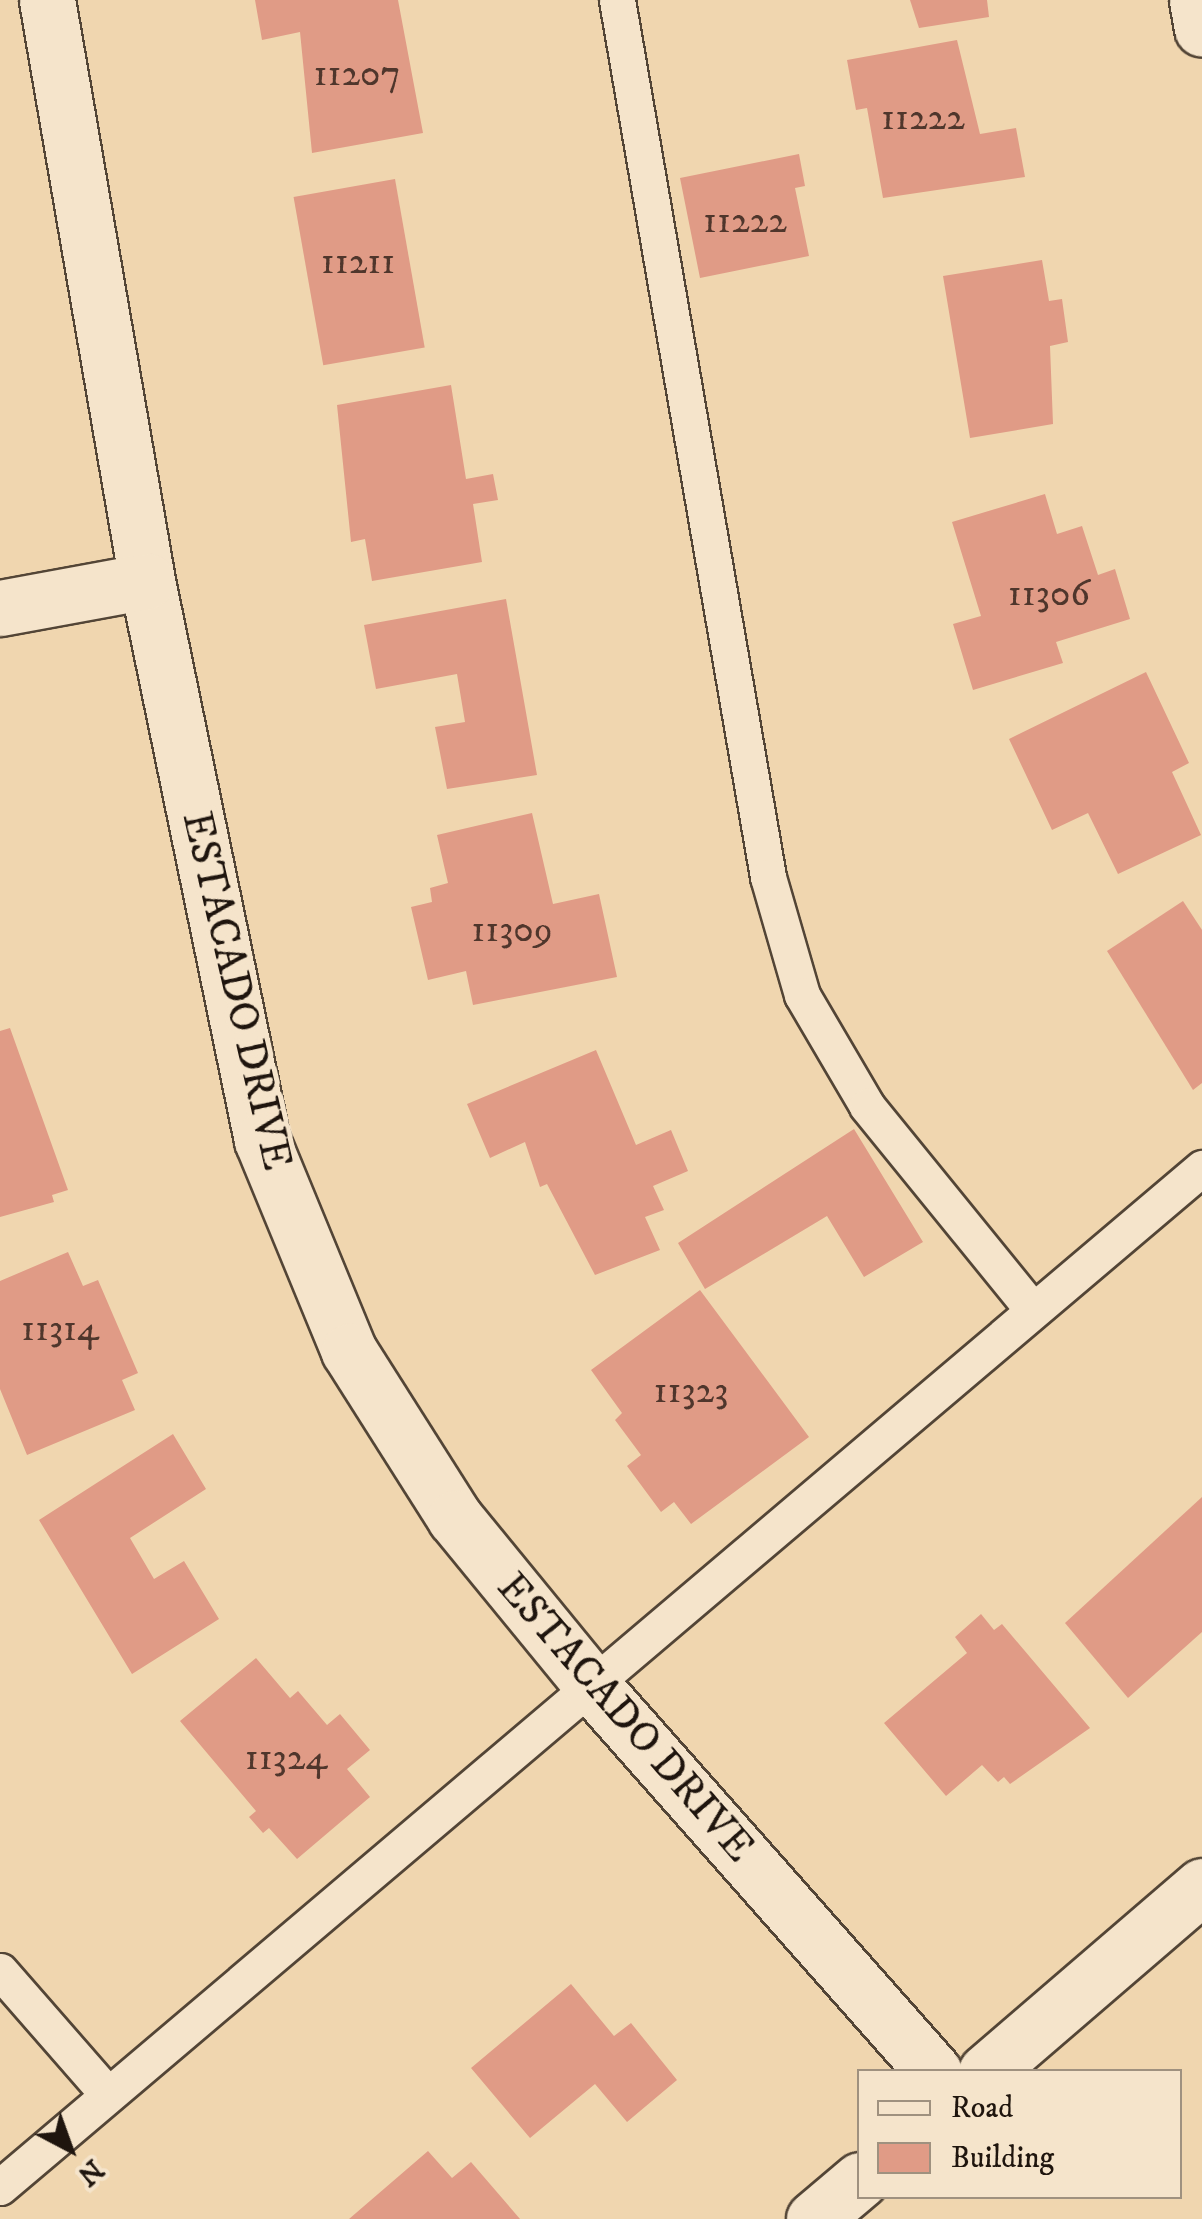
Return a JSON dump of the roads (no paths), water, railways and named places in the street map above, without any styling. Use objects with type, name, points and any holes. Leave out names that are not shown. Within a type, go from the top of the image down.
[{"type":"street","name":"ESTACADO DRIVE","points":[[47,0],[147,581],[262,1140],[349,1351],[455,1518],[590,1683],[931,2069]]},
{"type":"street","points":[[1197,0],[1202,30]]},
{"type":"street","points":[[0,608],[147,581]]},
{"type":"street","points":[[989,2069],[1202,1886]]},
{"type":"street","points":[[814,2219],[857,2183]]},
{"type":"lane","points":[[617,0],[768,877],[802,995],[866,1106],[1033,1310]]},
{"type":"lane","points":[[0,2187],[1202,1168]]},
{"type":"lane","points":[[0,1971],[108,2095]]}]
